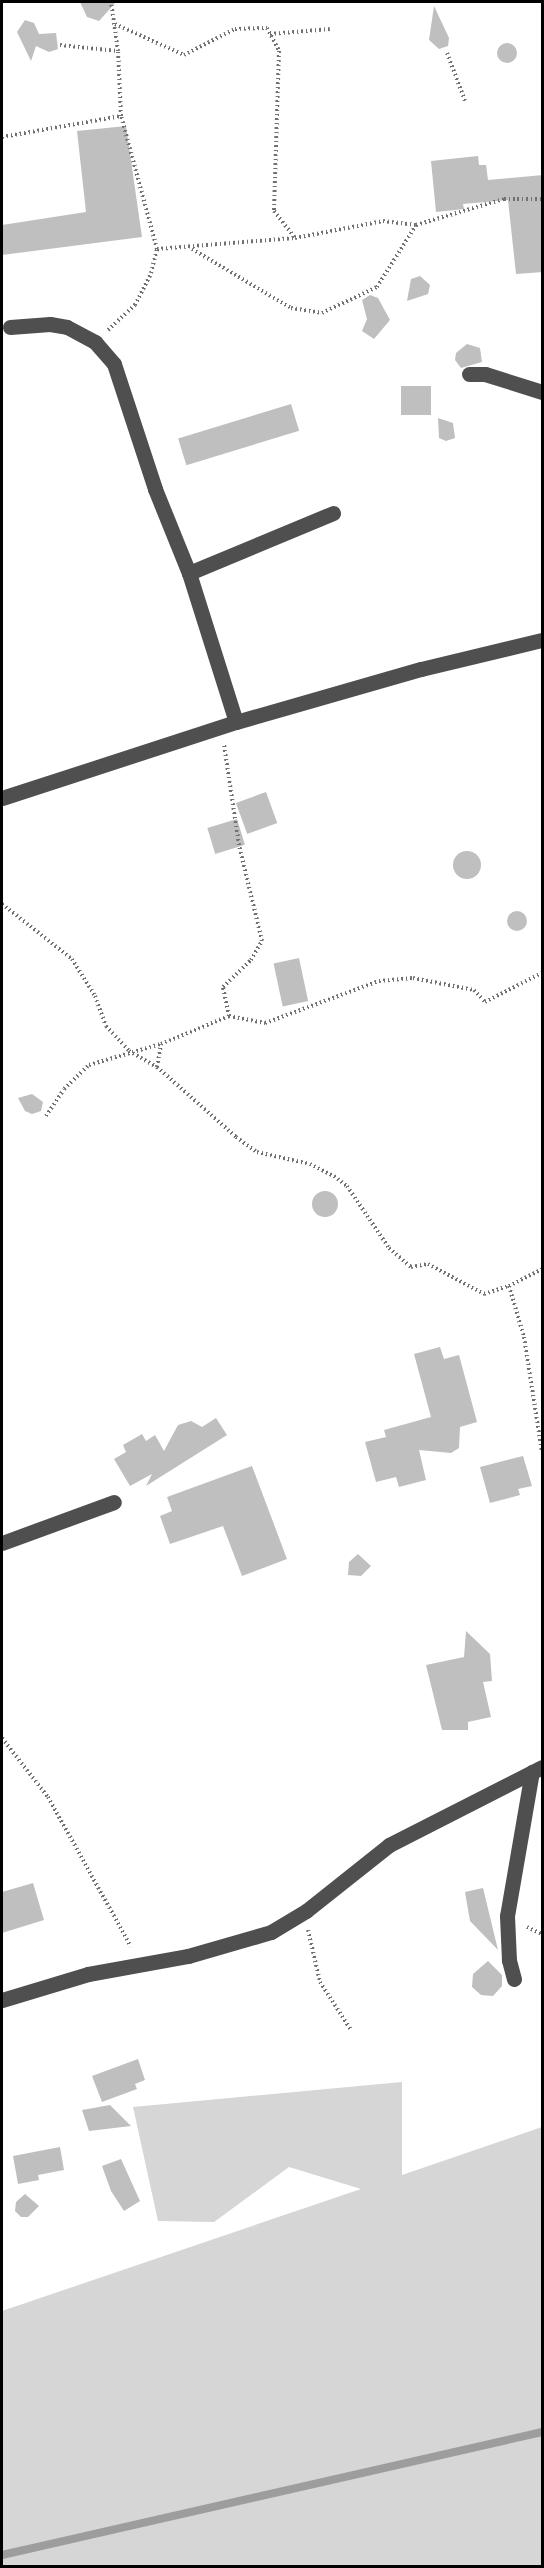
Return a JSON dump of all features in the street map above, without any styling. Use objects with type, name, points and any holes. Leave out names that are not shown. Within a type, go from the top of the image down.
[{"type":"street","points":[[10,327],[50,324],[67,327],[95,342],[114,364],[155,489],[189,573],[229,724]]},
{"type":"street","points":[[469,374],[486,374],[543,392]]},
{"type":"street","points":[[189,573],[333,513]]},
{"type":"street","points":[[2,798],[229,724],[421,669],[543,640]]},
{"type":"street","points":[[2,1543],[114,1502]]},
{"type":"street","points":[[2,2000],[140,1964],[254,1939],[306,1911],[389,1845],[537,1770]]},
{"type":"street","points":[[514,1979],[509,1960],[507,1917],[537,1770]]},
{"type":"path","points":[[95,342],[135,305],[151,273],[157,249],[121,116],[118,51],[111,2]]},
{"type":"path","points":[[115,24],[184,55],[235,29],[267,28],[279,51],[274,211],[295,238]]},
{"type":"path","points":[[270,34],[330,29]]},
{"type":"path","points":[[60,45],[118,51]]},
{"type":"path","points":[[447,53],[465,102]]},
{"type":"path","points":[[2,137],[121,116]]},
{"type":"path","points":[[157,249],[191,249],[295,238],[383,221],[416,225],[504,199],[543,199]]},
{"type":"path","points":[[191,249],[291,308],[322,313],[377,287],[416,225]]},
{"type":"path","points":[[229,724],[239,845],[262,941],[251,960],[223,987],[229,1016]]},
{"type":"path","points":[[2,904],[45,942],[72,959],[95,996],[106,1026],[129,1051],[157,1067],[257,1152],[310,1164],[347,1186],[389,1248],[411,1267],[428,1264],[484,1294],[508,1286],[543,1269]]},
{"type":"path","points":[[46,1116],[64,1089],[90,1065],[129,1051],[161,1044],[229,1016],[265,1023],[379,981],[412,978],[474,990],[485,1002],[543,973]]},
{"type":"path","points":[[157,1067],[161,1044]]},
{"type":"path","points":[[508,1286],[524,1337],[543,1452]]},
{"type":"path","points":[[2,1738],[48,1797],[140,1964]]},
{"type":"path","points":[[306,1911],[309,1949],[320,1982],[351,2030]]},
{"type":"shaded area","points":[[402,2082],[402,2175],[542,2127],[542,2566],[2,2566],[2,2311],[361,2189],[289,2167],[214,2222],[158,2221],[133,2107]]},
{"type":"building","points":[[80,2],[116,2],[99,21],[87,17]]},
{"type":"building","points":[[434,6],[449,38],[448,46],[439,49],[429,40]]},
{"type":"building","points":[[25,20],[34,23],[39,34],[56,33],[58,49],[49,52],[36,46],[31,61],[17,32]]},
{"type":"building","points":[[507,43],[514,46],[517,53],[514,60],[507,63],[500,60],[497,53],[500,46]]},
{"type":"building","points":[[126,126],[142,237],[2,255],[2,225],[86,212],[77,131]]},
{"type":"building","points":[[478,156],[479,165],[486,165],[488,180],[543,175],[543,272],[516,274],[508,200],[463,204],[464,209],[436,212],[431,161]]},
{"type":"building","points":[[420,276],[430,285],[428,294],[407,301],[411,279]]},
{"type":"building","points":[[370,295],[378,298],[390,320],[374,339],[362,331],[367,319],[362,300]]},
{"type":"building","points":[[467,344],[480,348],[482,362],[461,368],[455,360],[456,353]]},
{"type":"building","points":[[401,386],[431,386],[431,415],[401,415]]},
{"type":"building","points":[[291,404],[299,431],[186,465],[178,438]]},
{"type":"building","points":[[438,418],[453,423],[455,438],[446,441],[439,438]]},
{"type":"building","points":[[266,792],[277,823],[247,834],[236,803]]},
{"type":"building","points":[[237,819],[245,845],[215,854],[207,828]]},
{"type":"building","points":[[467,851],[477,855],[481,865],[477,875],[467,879],[457,875],[453,865],[457,855]]},
{"type":"building","points":[[517,911],[524,914],[527,921],[524,928],[517,931],[510,928],[507,921],[510,914]]},
{"type":"building","points":[[299,958],[308,1001],[283,1006],[274,963]]},
{"type":"building","points":[[32,1094],[43,1102],[41,1111],[32,1114],[25,1111],[18,1098]]},
{"type":"building","points":[[325,1191],[334,1195],[338,1204],[334,1213],[325,1217],[316,1213],[312,1204],[316,1195]]},
{"type":"building","points":[[440,1347],[444,1359],[459,1355],[477,1422],[460,1427],[459,1448],[451,1453],[419,1450],[426,1480],[399,1487],[396,1477],[376,1482],[365,1442],[386,1437],[384,1430],[431,1417],[414,1354]]},
{"type":"building","points":[[216,1418],[227,1435],[146,1486],[152,1474],[130,1486],[114,1459],[126,1452],[123,1445],[142,1434],[146,1441],[155,1435],[164,1451],[178,1425],[191,1421],[202,1427]]},
{"type":"building","points":[[523,1456],[532,1486],[518,1489],[520,1495],[490,1503],[480,1467]]},
{"type":"building","points":[[252,1466],[287,1559],[242,1576],[223,1526],[170,1544],[160,1516],[172,1511],[167,1497]]},
{"type":"building","points":[[358,1554],[371,1566],[361,1576],[348,1575],[349,1562]]},
{"type":"building","points":[[466,1631],[490,1654],[492,1681],[483,1682],[491,1717],[468,1722],[468,1730],[442,1730],[426,1665],[464,1657]]},
{"type":"building","points":[[33,1883],[44,1920],[2,1933],[2,1892]]},
{"type":"building","points":[[483,1888],[498,1950],[470,1921],[465,1892]]},
{"type":"building","points":[[488,1961],[502,1975],[502,1986],[493,1996],[481,1995],[472,1987],[473,1974]]},
{"type":"building","points":[[138,2059],[145,2080],[135,2084],[137,2089],[102,2102],[92,2076]]},
{"type":"building","points":[[110,2105],[131,2126],[89,2131],[82,2110]]},
{"type":"building","points":[[60,2147],[64,2170],[38,2175],[39,2180],[18,2184],[13,2156]]},
{"type":"building","points":[[121,2159],[140,2201],[124,2211],[111,2191],[102,2166]]},
{"type":"building","points":[[25,2194],[39,2206],[28,2217],[21,2217],[15,2211],[16,2202]]},
{"type":"waterway","points":[[2,2555],[542,2432]]}]
